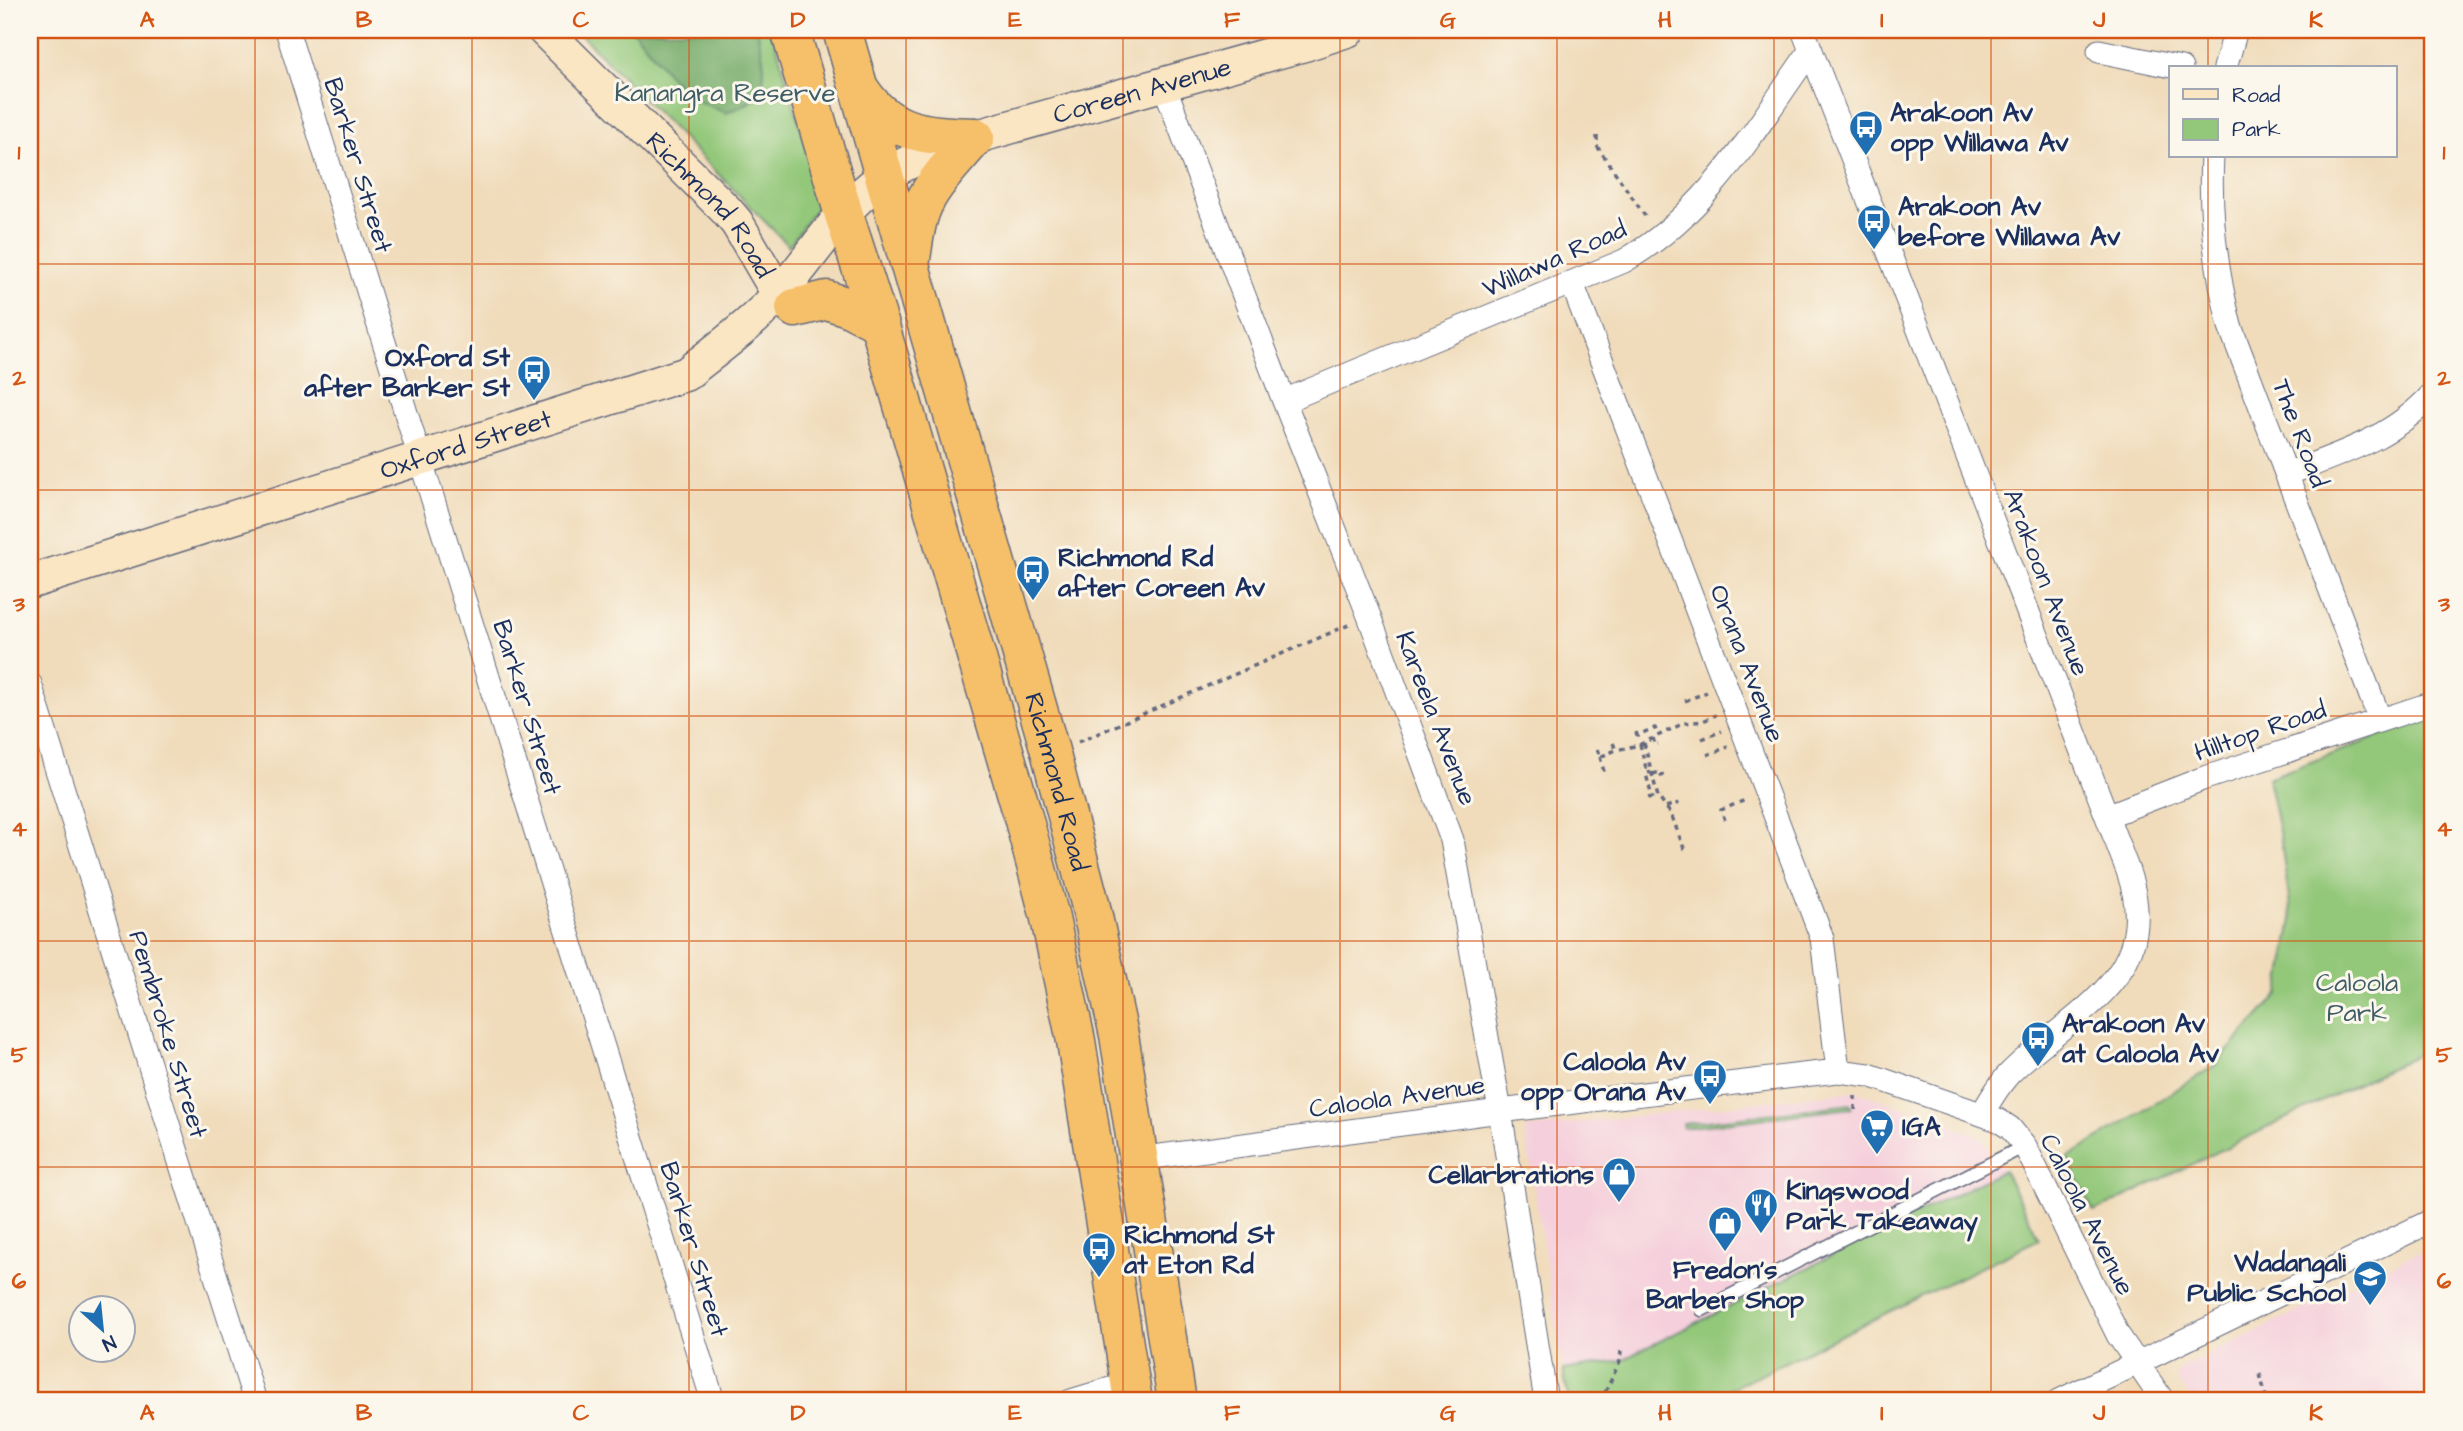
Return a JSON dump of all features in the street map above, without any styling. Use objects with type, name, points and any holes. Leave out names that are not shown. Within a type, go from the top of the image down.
[{"type":"highway","name":"Richmond Road","points":[[790,30],[879,323],[1021,809],[1049,914],[1076,1041],[1132,1392]]},
{"type":"highway","name":"Richmond Road","points":[[842,30],[1050,751],[1090,904],[1119,1035],[1177,1401]]},
{"type":"highway","points":[[859,88],[878,111],[906,130],[924,134],[975,137]]},
{"type":"highway","points":[[910,264],[924,201],[935,183],[975,137]]},
{"type":"highway","points":[[787,301],[827,300],[879,323]]},
{"type":"highway","points":[[1076,1041],[1121,1143],[1138,1159],[1124,1193],[1124,1233],[1115,1287]]},
{"type":"street","name":"Barker Street","points":[[287,30],[713,1401]]},
{"type":"street","name":"Coreen Avenue","points":[[686,374],[739,353],[759,340],[787,301],[848,227],[865,191],[887,186],[923,156],[975,137],[1164,85],[1348,30]]},
{"type":"street","points":[[2226,66],[2236,30]]},
{"type":"street","name":"Richmond Road","points":[[552,32],[726,210],[787,301]]},
{"type":"street","name":"Willawa Road","points":[[1284,401],[1572,283],[1646,249],[1684,218],[1721,177],[1807,40]]},
{"type":"street","name":"Arakoon Avenue","points":[[1807,40],[2136,896],[2136,928],[2126,961],[2107,989],[2009,1074],[1982,1114]]},
{"type":"street","points":[[2099,51],[2171,66]]},
{"type":"street","name":"Kareela Avenue","points":[[1164,85],[1369,616],[1452,840],[1500,1111],[1546,1401]]},
{"type":"street","name":"The Road","points":[[2212,158],[2213,226],[2224,301],[2239,350],[2380,720]]},
{"type":"street","name":"Orana Avenue","points":[[1572,283],[1820,930],[1838,1071]]},
{"type":"street","name":"Oxford Street","points":[[30,582],[686,374]]},
{"type":"street","points":[[2287,474],[2381,435],[2408,417],[2433,393]]},
{"type":"street","name":"Pembroke Street","points":[[30,684],[255,1401]]},
{"type":"street","name":"Hilltop Road","points":[[2107,816],[2202,779],[2433,703]]},
{"type":"street","name":"Caloola Avenue","points":[[1138,1159],[1500,1111],[1838,1071],[1868,1075],[1982,1114],[2010,1128],[2025,1146],[2118,1335],[2163,1401]]},
{"type":"street","points":[[2059,1401],[2433,1220]]},
{"type":"street","points":[[1070,1401],[1132,1392]]},
{"type":"lane","points":[[1702,1310],[2025,1146]]},
{"type":"path","points":[[1597,136],[1597,146],[1653,228]]},
{"type":"path","points":[[1072,745],[1369,616]]},
{"type":"path","points":[[1685,701],[1709,691]]},
{"type":"path","points":[[1600,757],[1642,743],[1684,723],[1703,721],[1718,715]]},
{"type":"path","points":[[1636,732],[1637,735],[1655,728],[1656,745],[1658,744]]},
{"type":"path","points":[[1702,739],[1724,731]]},
{"type":"path","points":[[1613,743],[1616,750]]},
{"type":"path","points":[[1641,770],[1646,768],[1642,743]]},
{"type":"path","points":[[1642,743],[1658,797],[1666,807],[1685,851]]},
{"type":"path","points":[[1707,755],[1730,746]]},
{"type":"path","points":[[1597,749],[1605,775]]},
{"type":"path","points":[[1648,798],[1653,797],[1646,774],[1660,772],[1661,776],[1664,775]]},
{"type":"path","points":[[1725,821],[1720,808],[1750,798]]},
{"type":"path","points":[[1666,807],[1679,803]]},
{"type":"path","points":[[1679,836],[1685,833]]},
{"type":"path","points":[[1855,1096],[1855,1110]]},
{"type":"path","points":[[1601,1401],[1620,1361],[1621,1351]]},
{"type":"path","points":[[2260,1374],[2267,1401]]},
{"type":"shaded area","points":[[1856,1091],[1980,1136],[2004,1170],[1620,1361],[1563,1370],[1525,1129]]},
{"type":"shaded area","name":"Wadangali Public School","points":[[2433,1245],[2433,1401],[2193,1401],[2178,1381],[2180,1369]]},
{"type":"green space","name":"Kanangra Reserve","points":[[586,30],[772,30],[822,200],[789,246],[581,35]]},
{"type":"green space","points":[[633,30],[757,30],[764,66],[762,85],[747,104],[726,113],[693,99],[674,81]]},
{"type":"green space","name":"Caloola Park","points":[[2433,716],[2433,1047],[2094,1212],[2067,1158],[2214,1066],[2279,994],[2292,919],[2281,841],[2268,778]]},
{"type":"green space","points":[[1851,1104],[1852,1108],[1683,1128],[1682,1124]]},
{"type":"green space","points":[[2004,1170],[2039,1239],[1705,1401],[1569,1401],[1563,1370],[1620,1361]]},
{"type":"place","name":"Arakoon Av opp Willawa Av","points":[[1866,157]]},
{"type":"place","name":"Arakoon Av before Willawa Av","points":[[1874,251]]},
{"type":"place","name":"Oxford St after Barker St","points":[[534,402]]},
{"type":"place","name":"Richmond Rd after Coreen Av","points":[[1033,602]]},
{"type":"place","name":"Arakoon Av at Caloola Av","points":[[2038,1068]]},
{"type":"place","name":"Caloola Av opp Orana Av","points":[[1710,1106]]},
{"type":"place","name":"IGA","points":[[1877,1156]]},
{"type":"place","name":"Cellarbrations","points":[[1619,1204]]},
{"type":"place","name":"Kingswood Park Takeaway","points":[[1761,1235]]},
{"type":"place","name":"Fredon's Barber Shop","points":[[1725,1253]]},
{"type":"place","name":"Richmond St at Eton Rd","points":[[1099,1279]]},
{"type":"place","name":"Wadangali Public School","points":[[2370,1307]]}]
